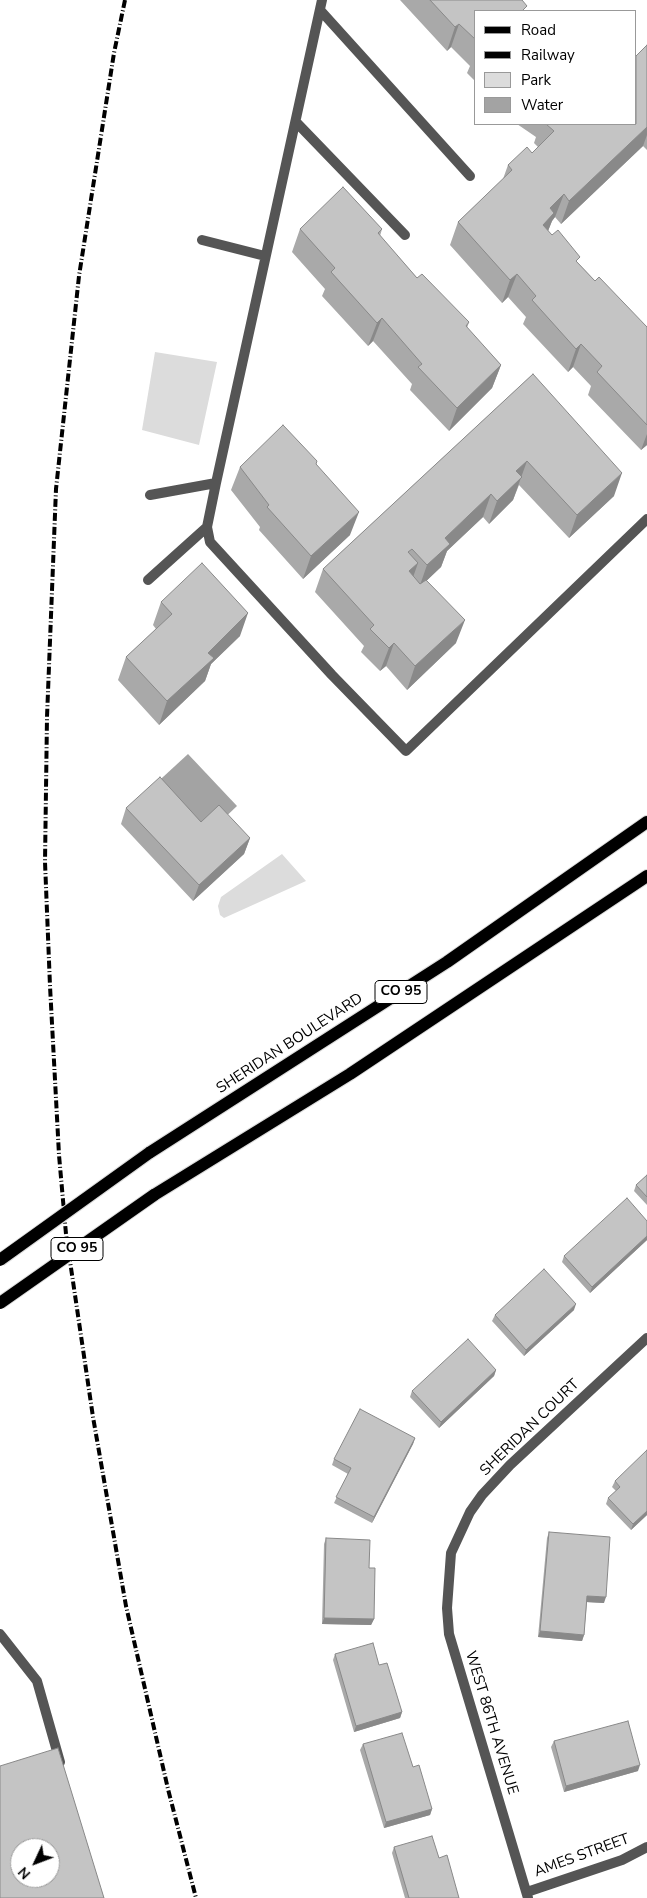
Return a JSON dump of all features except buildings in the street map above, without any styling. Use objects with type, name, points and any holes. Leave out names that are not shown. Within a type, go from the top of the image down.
[{"type":"main road","name":"SHERIDAN BOULEVARD","points":[[0,1260],[149,1153],[447,962],[647,822]]},
{"type":"main road","name":"CO 95","points":[[0,1303],[154,1195],[350,1074],[647,876]]},
{"type":"street","points":[[321,5],[216,483],[207,527],[210,542],[332,675],[406,751],[647,519]]},
{"type":"street","points":[[321,5],[470,176]]},
{"type":"street","points":[[296,122],[405,236]]},
{"type":"street","points":[[202,240],[265,256]]},
{"type":"street","points":[[150,495],[216,483]]},
{"type":"street","points":[[148,580],[207,527]]},
{"type":"street","name":"SHERIDAN COURT","points":[[450,1553],[470,1512],[482,1495],[510,1465],[647,1338]]},
{"type":"street","name":"WEST 86TH AVENUE","points":[[450,1553],[447,1608],[449,1634],[528,1895]]},
{"type":"street","points":[[0,1634],[37,1681],[64,1775]]},
{"type":"street","name":"AMES STREET","points":[[528,1895],[622,1860],[647,1847]]},
{"type":"green space","points":[[155,352],[217,362],[199,445],[142,430]]},
{"type":"green space","points":[[282,854],[306,881],[224,918],[220,915],[218,906],[221,897]]},
{"type":"water","points":[[188,754],[237,806],[217,825],[196,838],[150,789]]},
{"type":"railway","points":[[125,0],[114,53],[79,276],[56,489],[47,717],[45,862],[59,1155],[66,1234],[93,1417],[126,1606],[168,1789],[196,1898]]}]
